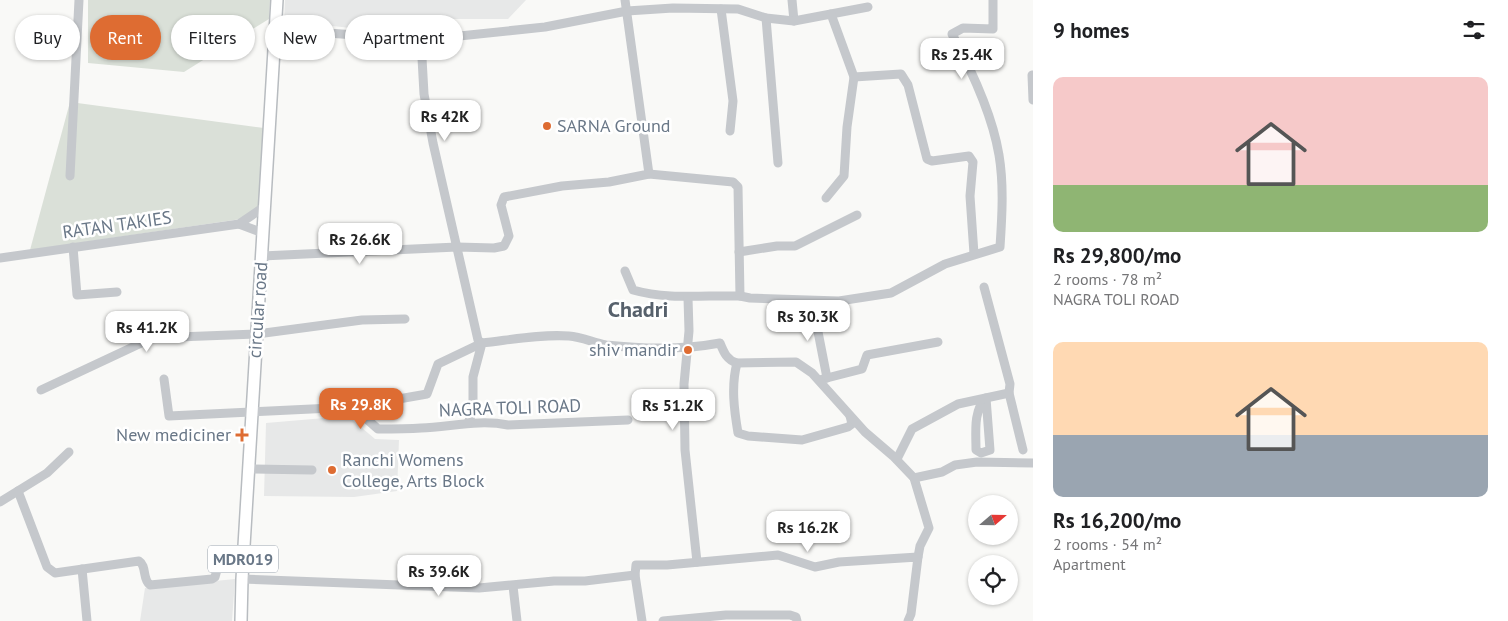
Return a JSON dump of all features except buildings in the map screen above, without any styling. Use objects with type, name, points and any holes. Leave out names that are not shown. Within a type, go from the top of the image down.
[{"type":"main road","name":"circular road","points":[[276,15],[277,0]]},
{"type":"main road","name":"circular road","points":[[241,621],[273,60]]},
{"type":"street","points":[[70,176],[79,0]]},
{"type":"street","points":[[625,0],[649,174]]},
{"type":"street","points":[[792,0],[794,21]]},
{"type":"street","points":[[626,271],[633,290],[688,298],[740,296],[839,301],[891,293],[938,267],[1000,247],[1002,201],[999,156],[995,136],[971,69],[952,34],[963,28],[993,29],[992,0]]},
{"type":"street","points":[[463,36],[545,27],[626,10],[674,4],[738,9],[766,18],[794,21],[868,7]]},
{"type":"street","points":[[721,9],[733,101],[730,131]]},
{"type":"street","points":[[826,198],[844,176],[847,127],[854,76],[832,14]]},
{"type":"street","points":[[766,18],[778,163]]},
{"type":"street","points":[[422,60],[424,94],[440,183],[480,342],[473,377],[473,411],[468,423]]},
{"type":"street","points":[[854,76],[902,74],[908,85],[927,158],[932,161],[969,156],[971,158],[973,162],[971,213],[974,254]]},
{"type":"street","points":[[1032,75],[1033,100]]},
{"type":"street","points":[[262,256],[457,247],[494,248],[504,246],[509,236],[501,205],[504,197],[562,186],[609,182],[649,174],[733,182],[738,188],[740,296]]},
{"type":"street","name":"RATAN TAKIES","points":[[0,258],[239,224],[264,207]]},
{"type":"street","points":[[739,252],[777,246],[795,246],[857,215]]},
{"type":"street","name":"RATAN TAKIES","points":[[239,224],[263,233]]},
{"type":"street","points":[[73,247],[77,295],[117,292]]},
{"type":"street","points":[[984,287],[1010,384],[1009,393],[1023,450]]},
{"type":"street","points":[[688,298],[688,348],[684,384],[685,450],[697,562]]},
{"type":"street","points":[[812,301],[823,379]]},
{"type":"street","points":[[41,390],[152,338],[257,334],[362,320],[406,319]]},
{"type":"street","points":[[164,378],[170,416],[353,407],[427,394],[438,364],[480,342],[546,335],[571,336],[605,345],[688,348],[720,343],[725,355],[731,361],[737,363],[796,362],[823,379],[850,416],[897,459],[914,478],[929,528],[920,546],[911,614],[908,621]]},
{"type":"street","points":[[823,379],[862,369],[867,355],[938,342]]},
{"type":"street","points":[[737,363],[734,375],[733,398],[738,433],[748,436],[802,440],[848,427],[852,424],[850,416]]},
{"type":"street","points":[[897,459],[912,428],[958,404],[1009,393]]},
{"type":"street","points":[[986,398],[990,450],[982,453],[976,450],[976,429],[978,406],[986,398]]},
{"type":"street","name":"NAGRA TOLI ROAD","points":[[353,407],[378,429],[422,428],[468,423],[496,422],[508,425],[628,420]]},
{"type":"street","points":[[0,502],[47,473],[68,452]]},
{"type":"street","points":[[914,478],[942,472],[955,465],[977,462],[1033,463]]},
{"type":"street","points":[[249,469],[312,470]]},
{"type":"street","points":[[18,491],[50,572],[55,573],[139,561],[143,565],[146,581],[150,585],[212,579],[218,566],[243,565]]},
{"type":"street","points":[[642,621],[635,575],[636,565],[778,555],[814,567],[839,562],[918,557]]},
{"type":"street","points":[[82,569],[87,621]]},
{"type":"street","points":[[242,579],[478,588],[554,581],[585,581],[635,575]]},
{"type":"street","points":[[513,586],[517,621]]},
{"type":"street","points":[[663,621],[726,615],[790,615],[796,617],[797,621]]},
{"type":"shaded area","points":[[88,0],[270,0],[269,15],[265,15],[265,21],[255,28],[255,15],[171,15],[171,60],[203,60],[184,72],[88,63]]},
{"type":"shaded area","points":[[285,0],[526,0],[508,19],[463,19],[463,15],[345,15],[345,27],[335,26],[335,15],[284,15]]},
{"type":"shaded area","points":[[70,102],[264,128],[263,205],[241,219],[30,250]]},
{"type":"shaded area","name":"Ranchi Womens College, Arts Block","points":[[348,416],[375,439],[399,440],[397,491],[354,497],[264,496],[266,423]]},
{"type":"shaded area","points":[[235,579],[232,621],[140,621],[145,588]]},
{"type":"place","name":"SARNA Ground","points":[[547,126]]},
{"type":"place","name":"shiv mandir","points":[[688,350]]},
{"type":"place","name":"New mediciner","points":[[242,435]]},
{"type":"place","name":"Ranchi Womens College, Arts Block","points":[[332,470]]},
{"type":"district","name":"Chadri","points":[[638,309]]}]
